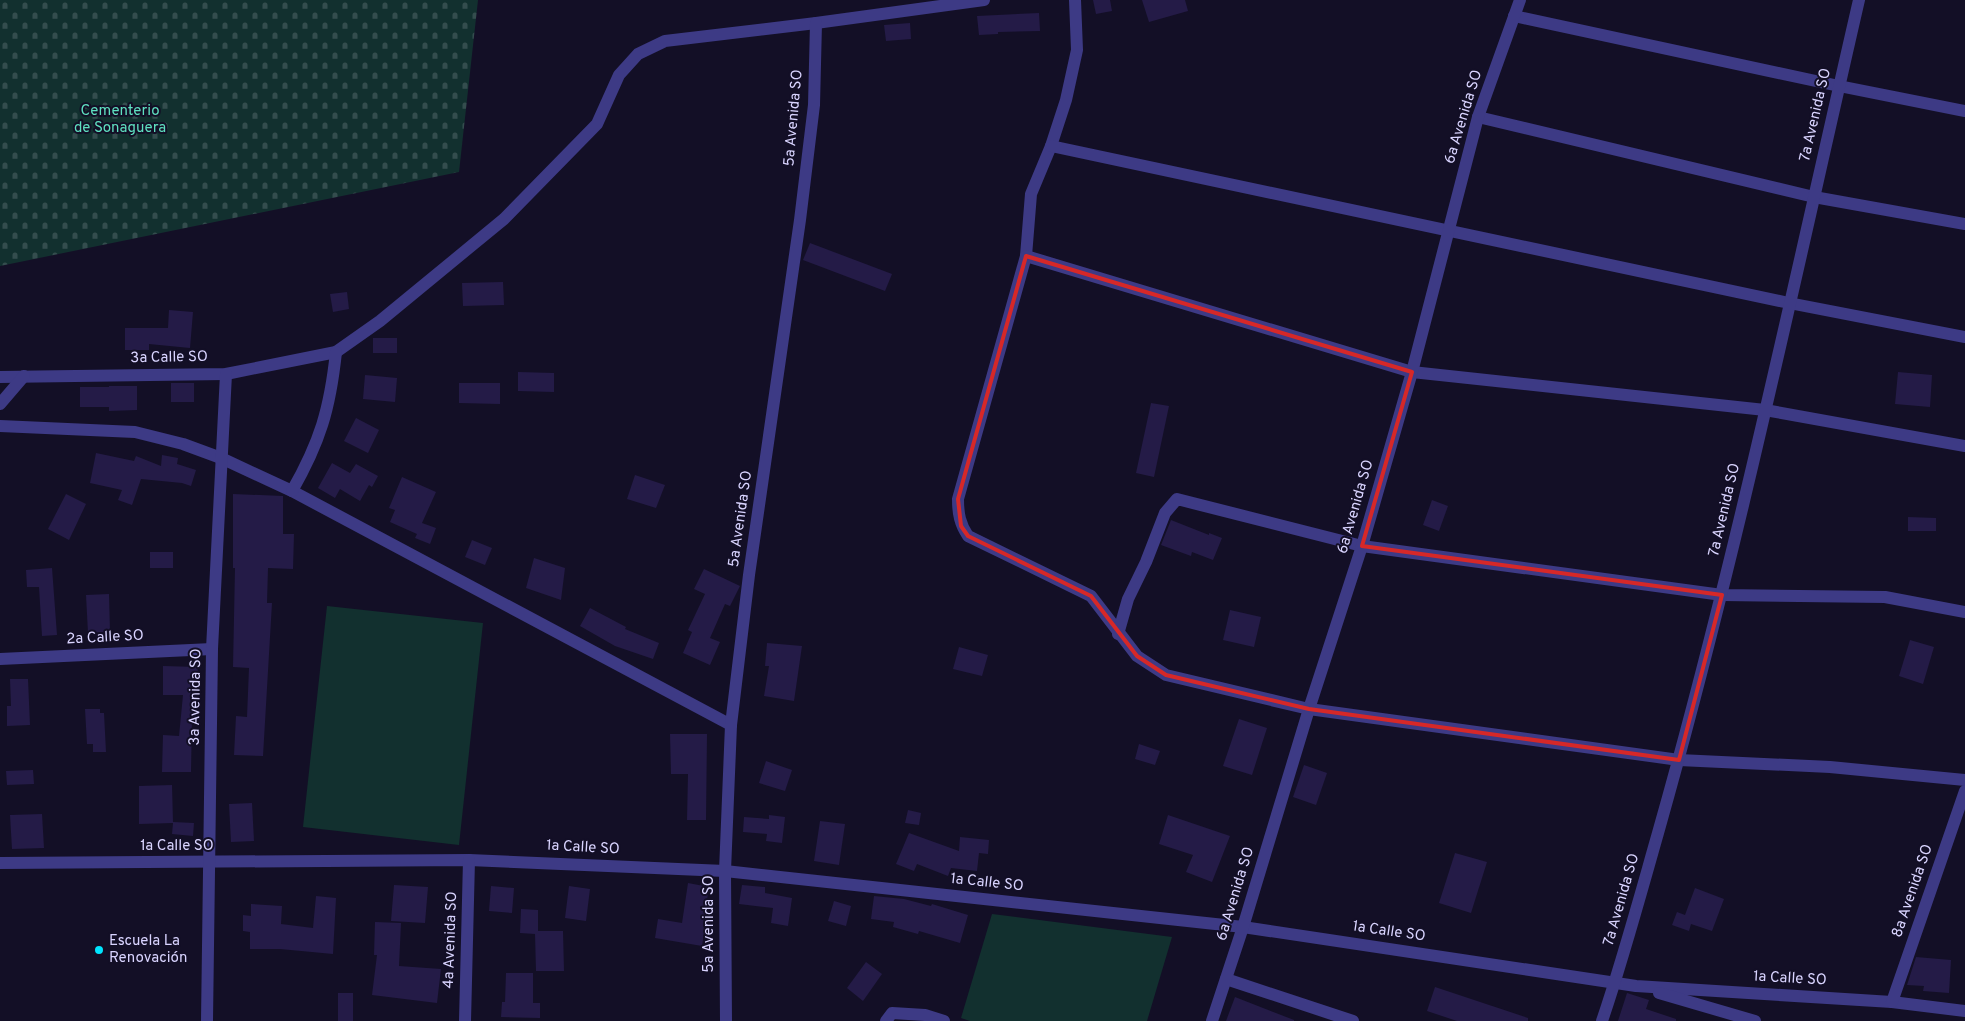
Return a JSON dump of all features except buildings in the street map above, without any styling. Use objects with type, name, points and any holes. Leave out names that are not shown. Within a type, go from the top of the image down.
[{"type":"street","points":[[292,492],[310,459],[324,425],[332,389],[336,352],[380,321],[504,219],[597,124],[619,75],[638,54],[665,41],[984,0]]},
{"type":"street","points":[[1075,0],[1077,50],[1066,100],[1051,146],[1031,194],[1026,256],[958,499],[958,514],[961,526],[968,536],[1091,596],[1136,656],[1166,676],[1309,709],[1678,760],[1830,767],[1965,780]]},
{"type":"street","name":"6a Avenida SO","points":[[1212,1021],[1362,546],[1412,372],[1478,117],[1520,0]]},
{"type":"street","name":"7a Avenida SO","points":[[1602,1021],[1615,982],[1678,760],[1722,595],[1859,0]]},
{"type":"street","points":[[1514,16],[1965,111]]},
{"type":"street","name":"5a Avenida SO","points":[[726,1021],[725,871],[731,725],[749,575],[797,240],[814,106],[816,23]]},
{"type":"street","points":[[1478,117],[1814,197],[1965,224]]},
{"type":"street","points":[[1051,146],[1789,303],[1965,337]]},
{"type":"street","points":[[1026,256],[1412,372],[1765,410],[1965,446]]},
{"type":"street","name":"3a Calle SO","points":[[0,377],[226,374],[336,352]]},
{"type":"street","name":"3a Avenida SO","points":[[207,1021],[212,649],[226,374]]},
{"type":"street","points":[[0,404],[24,376]]},
{"type":"street","points":[[0,426],[135,432],[183,444],[221,458],[292,492],[731,725]]},
{"type":"street","points":[[1118,634],[1128,599],[1146,562],[1165,513],[1177,499],[1362,546],[1722,595],[1885,597],[1965,612]]},
{"type":"street","name":"2a Calle SO","points":[[0,659],[212,649]]},
{"type":"street","name":"8a Avenida SO","points":[[1892,1002],[1965,791]]},
{"type":"street","name":"1a Calle SO","points":[[0,863],[469,860],[725,871],[1243,927],[1636,986],[1892,1002],[1965,1011]]},
{"type":"street","name":"4a Avenida SO","points":[[465,1021],[469,860]]},
{"type":"street","points":[[1226,979],[1353,1021]]},
{"type":"street","points":[[1636,986],[1755,1021]]},
{"type":"street","points":[[886,1021],[892,1013],[925,1015],[944,1021]]},
{"type":"highlighted area","points":[[1026,256],[1412,372],[1362,546],[1722,595],[1679,760],[1309,709],[1166,675],[1137,656],[1091,596],[968,536],[961,526],[958,499]]},
{"type":"green space","name":"Cementerio de Sonaguera","points":[[0,0],[478,0],[459,172],[0,266]]},
{"type":"green space","points":[[327,606],[483,623],[459,845],[303,827]]},
{"type":"green space","points":[[992,914],[1172,937],[1147,1021],[970,1021],[961,1018]]},
{"type":"place","name":"Escuela La Renovación","points":[[99,950]]}]
